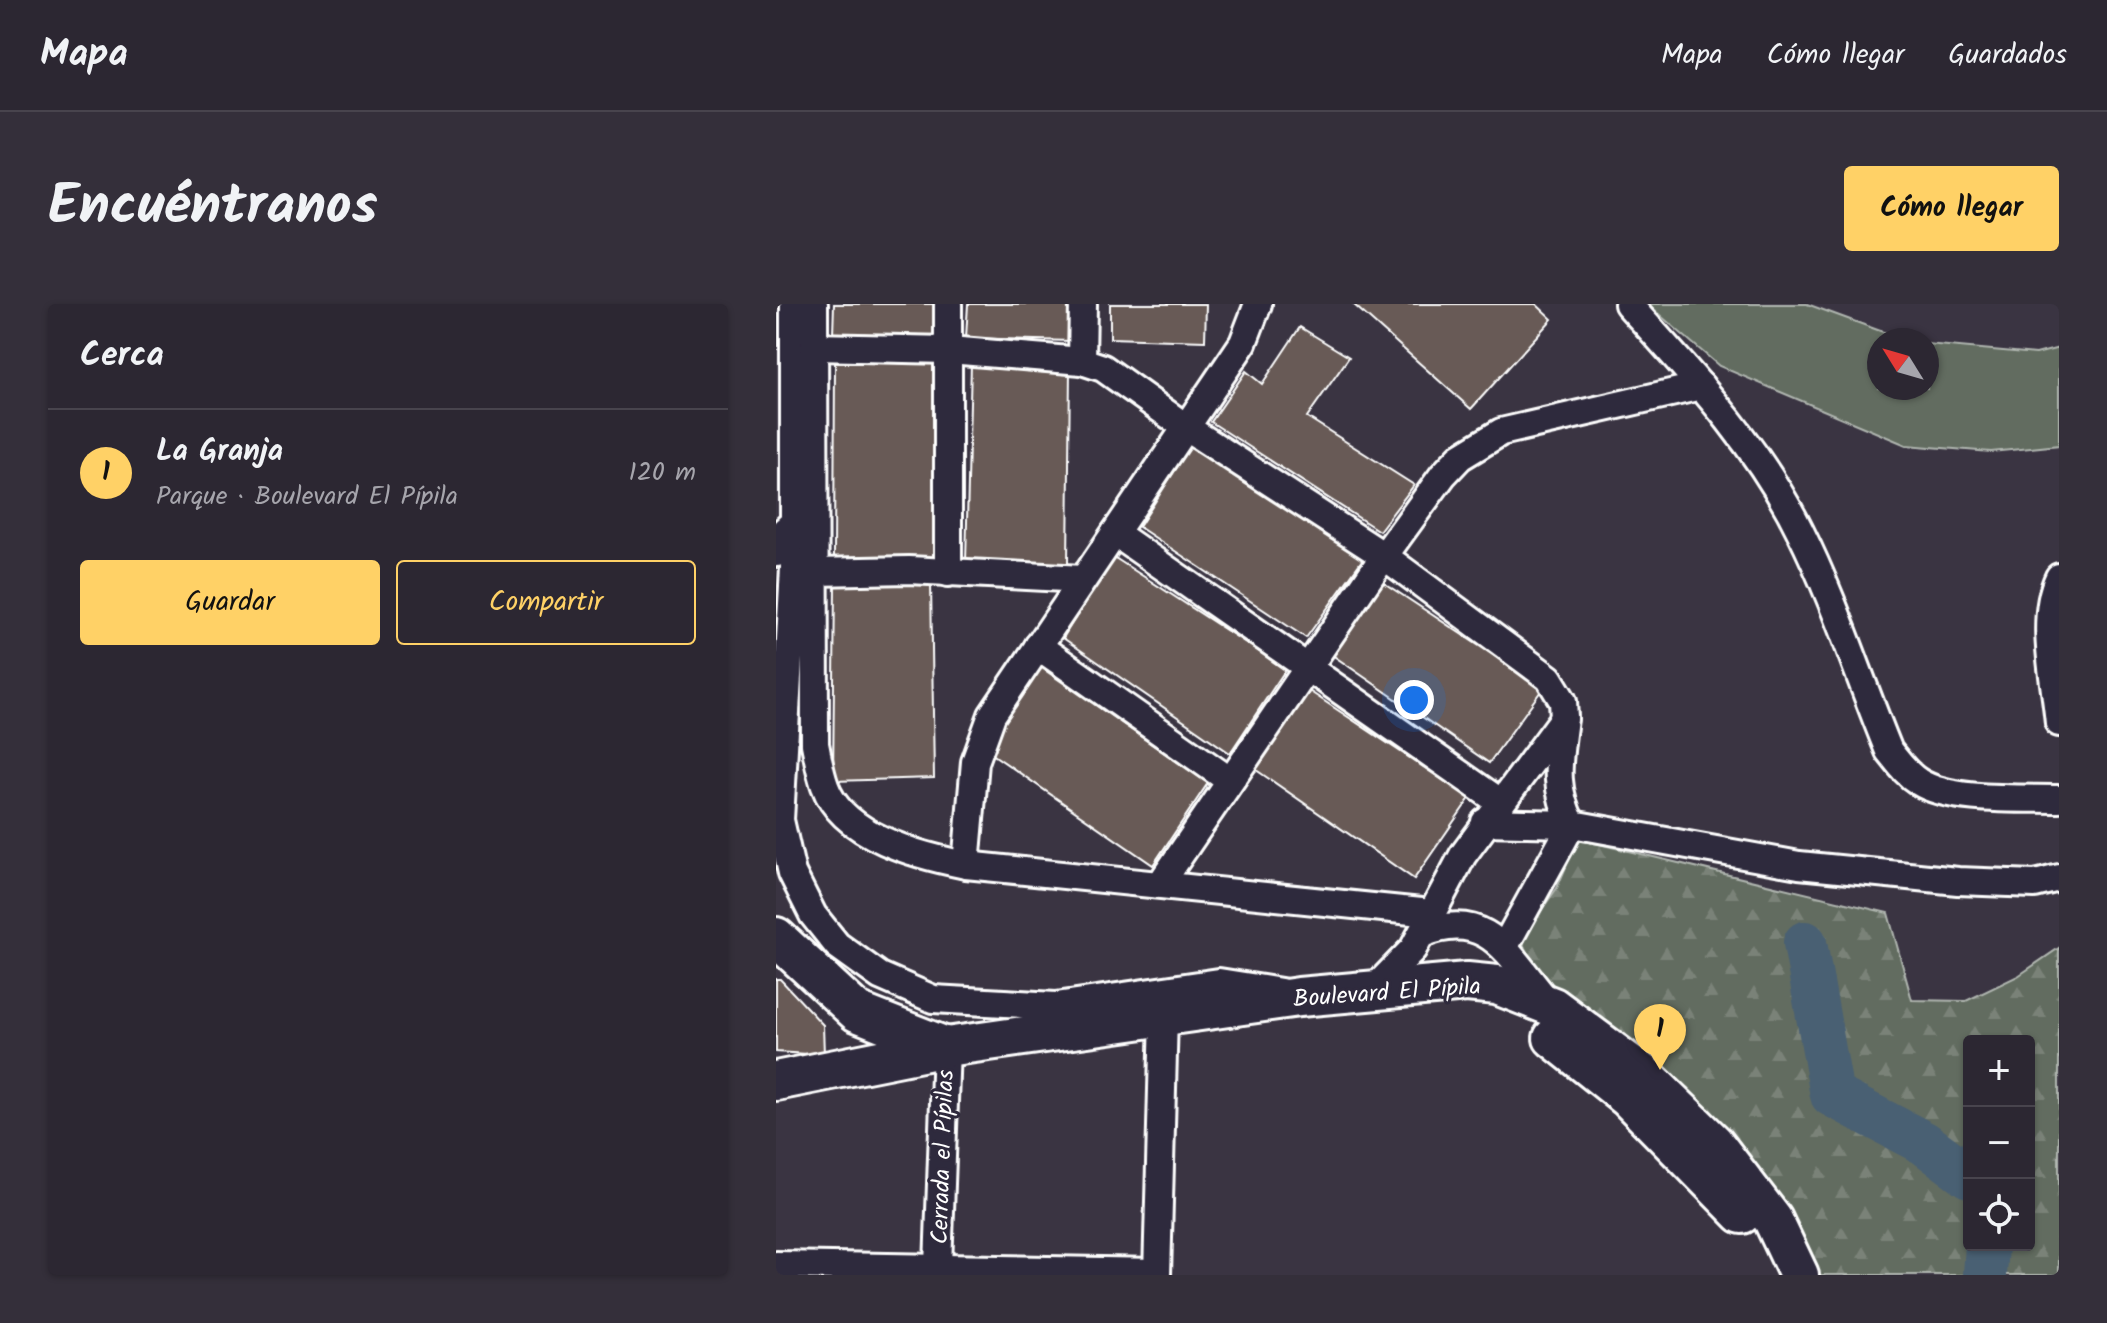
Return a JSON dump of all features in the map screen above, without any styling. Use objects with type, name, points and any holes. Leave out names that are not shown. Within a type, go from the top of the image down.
[{"type":"street","points":[[794,304],[785,539],[780,820],[792,873],[813,915],[837,945],[880,976],[933,999],[1056,1006],[1219,982],[1260,986],[1299,997]]},
{"type":"street","points":[[814,304],[815,744],[826,789],[846,815],[871,834],[915,855],[966,865],[1161,883],[1474,928],[1505,946],[1525,977],[1553,1007]]},
{"type":"street","points":[[948,304],[948,573]]},
{"type":"street","points":[[1082,361],[1083,304]]},
{"type":"street","points":[[966,865],[973,777],[980,738],[1038,646],[1243,343],[1258,304]]},
{"type":"street","points":[[1628,304],[1701,386],[1754,454],[1800,530],[1889,751],[1904,769],[1934,789],[1999,797],[2059,799]]},
{"type":"street","points":[[814,347],[949,350],[1082,361],[1123,380],[1187,428],[1384,556],[1549,678],[1563,701],[1564,718],[1557,771],[1559,799],[1572,824]]},
{"type":"street","points":[[1161,883],[1229,780],[1443,475],[1480,443],[1501,432],[1701,386]]},
{"type":"street","points":[[1115,533],[1308,669],[1492,812],[1799,865],[2004,883],[2035,884],[2059,878]]},
{"type":"street","points":[[815,572],[948,573],[1083,579]]},
{"type":"street","points":[[2059,577],[2052,591],[2049,616],[2059,723]]},
{"type":"street","points":[[1038,646],[1229,780]]},
{"type":"street","points":[[1375,997],[1413,949],[1492,812],[1564,718]]},
{"type":"street","points":[[1505,946],[1572,824]]},
{"type":"street","name":"Boulevard El Pípila","points":[[776,937],[857,1012],[946,1047]]},
{"type":"street","name":"Boulevard El Pípila","points":[[776,1081],[946,1047],[1306,1010],[1467,982],[1497,985],[1553,1007],[1643,1074],[1714,1143],[1773,1220],[1799,1275]]},
{"type":"street","name":"Boulevard El Pípila","points":[[1164,1023],[1299,997],[1375,997],[1483,1003],[1514,1010],[1628,1098],[1754,1225],[1776,1275]]},
{"type":"street","points":[[776,1265],[938,1266],[1157,1273],[1164,1023]]},
{"type":"street","name":"Cerrada el Pípilas","points":[[938,1266],[946,1047]]},
{"type":"green space","points":[[1647,304],[1807,304],[1872,328],[1867,328],[1867,400],[1939,400],[1939,345],[2036,354],[2059,348],[2059,445],[1991,452],[1906,445],[1719,366]]},
{"type":"green space","points":[[1578,839],[1888,913],[1912,1000],[1966,1001],[2018,976],[2059,948],[2059,1275],[1804,1275],[1539,980],[1521,939],[1557,888]]},
{"type":"building","points":[[834,304],[934,304],[934,340],[833,335]]},
{"type":"building","points":[[968,304],[1072,304],[1072,341],[966,338]]},
{"type":"building","points":[[1110,304],[1206,304],[1205,341],[1110,338]]},
{"type":"building","points":[[1353,304],[1536,304],[1552,319],[1471,409]]},
{"type":"building","points":[[1300,327],[1349,357],[1307,417],[1414,485],[1379,531],[1211,422],[1246,371],[1262,384]]},
{"type":"building","points":[[835,363],[935,363],[935,560],[834,558]]},
{"type":"building","points":[[971,363],[1070,367],[1068,564],[966,562]]},
{"type":"building","points":[[1193,442],[1367,553],[1306,638],[1139,527]]},
{"type":"building","points":[[1112,556],[1286,669],[1230,753],[1063,638]]},
{"type":"building","points":[[1375,577],[1543,688],[1489,763],[1325,650]]},
{"type":"building","points":[[931,582],[934,778],[833,781],[835,584]]},
{"type":"building","points":[[1036,664],[1208,783],[1153,865],[985,749]]},
{"type":"building","points":[[1303,687],[1470,798],[1414,879],[1249,765]]},
{"type":"building","points":[[776,979],[780,979],[823,1025],[824,1055],[776,1052]]},
{"type":"waterway","points":[[1805,943],[1832,1095],[1924,1143],[1963,1172]]},
{"type":"waterway","points":[[1985,1275],[1987,1251]]},
{"type":"place","name":"La Granja","points":[[1660,1070]]}]
